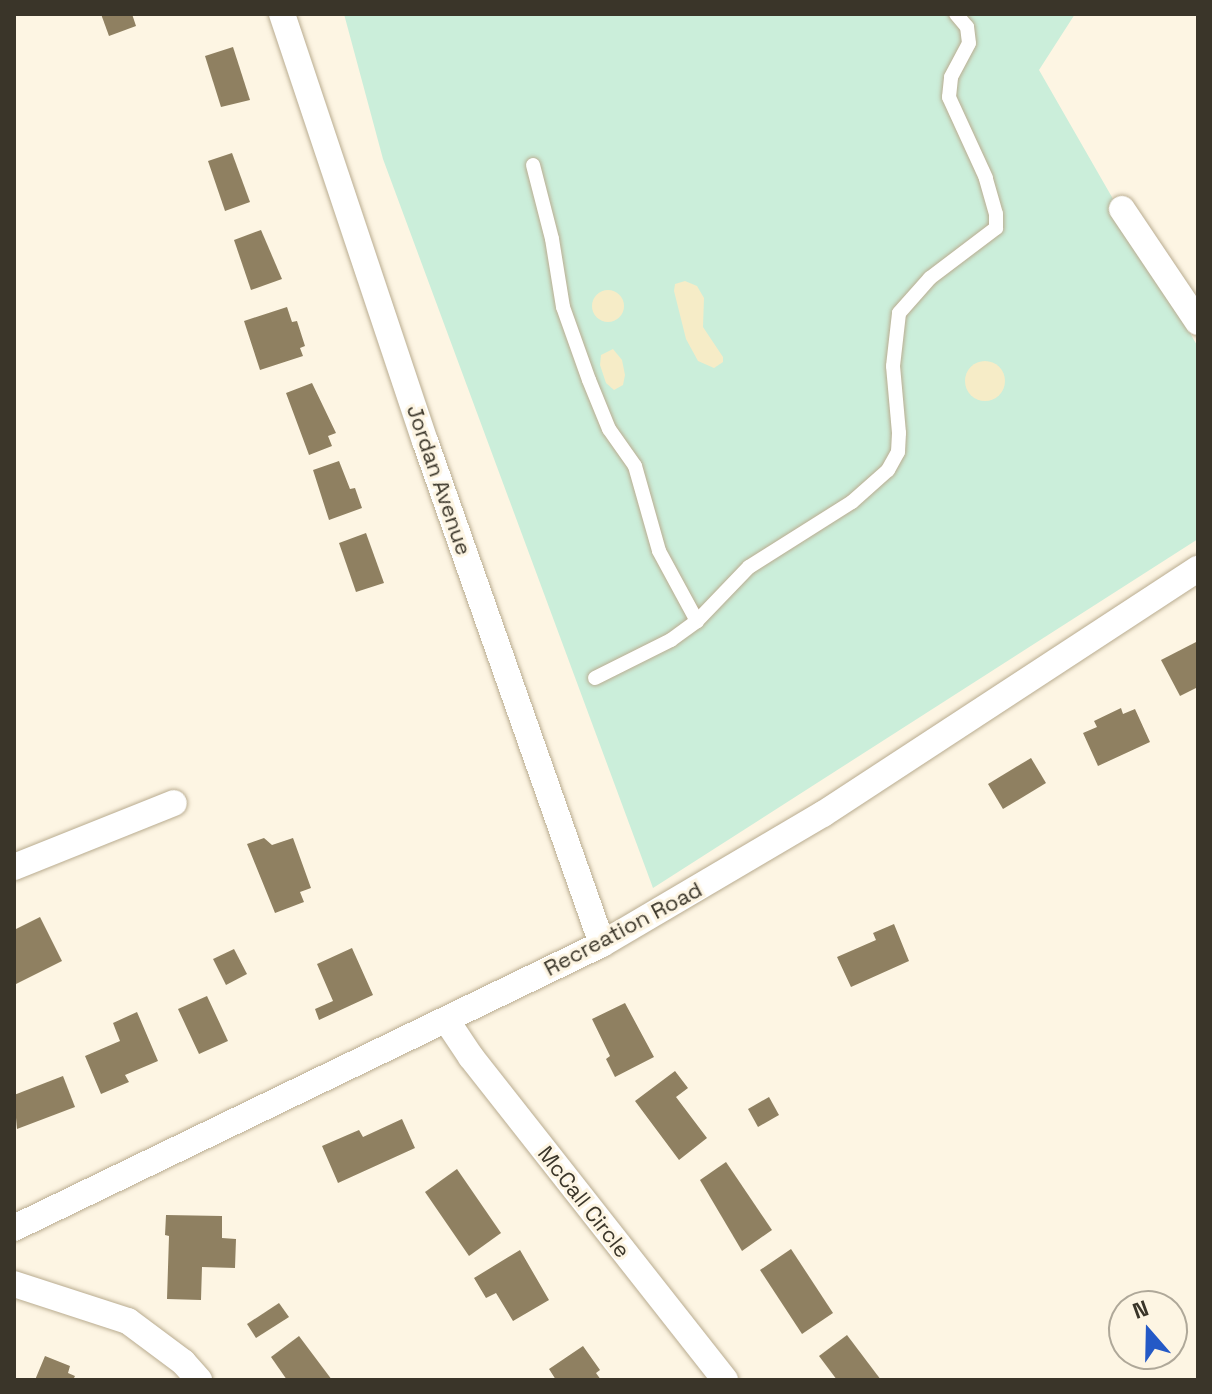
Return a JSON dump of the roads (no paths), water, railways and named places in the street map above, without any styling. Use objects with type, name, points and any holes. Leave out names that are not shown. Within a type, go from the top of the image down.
[{"type":"street","name":"Jordan Avenue","points":[[282,14],[410,396],[602,944]]},
{"type":"street","points":[[1122,209],[1198,322]]},
{"type":"street","name":"Recreation Road","points":[[14,1228],[602,944],[823,814],[1198,569]]},
{"type":"street","points":[[14,867],[174,803]]},
{"type":"street","name":"McCall Circle","points":[[447,1021],[471,1057],[725,1380]]},
{"type":"street","points":[[14,1284],[128,1321],[183,1362],[199,1380]]},
{"type":"lane","points":[[595,678],[671,640],[697,621],[749,567],[852,502],[888,470],[898,452],[893,366],[899,313],[930,278],[996,228],[996,214],[986,178],[949,97],[951,77],[970,38],[967,27],[956,14]]},
{"type":"lane","points":[[533,165],[550,229],[563,307],[589,380],[605,421],[635,466],[659,551],[697,621]]}]
